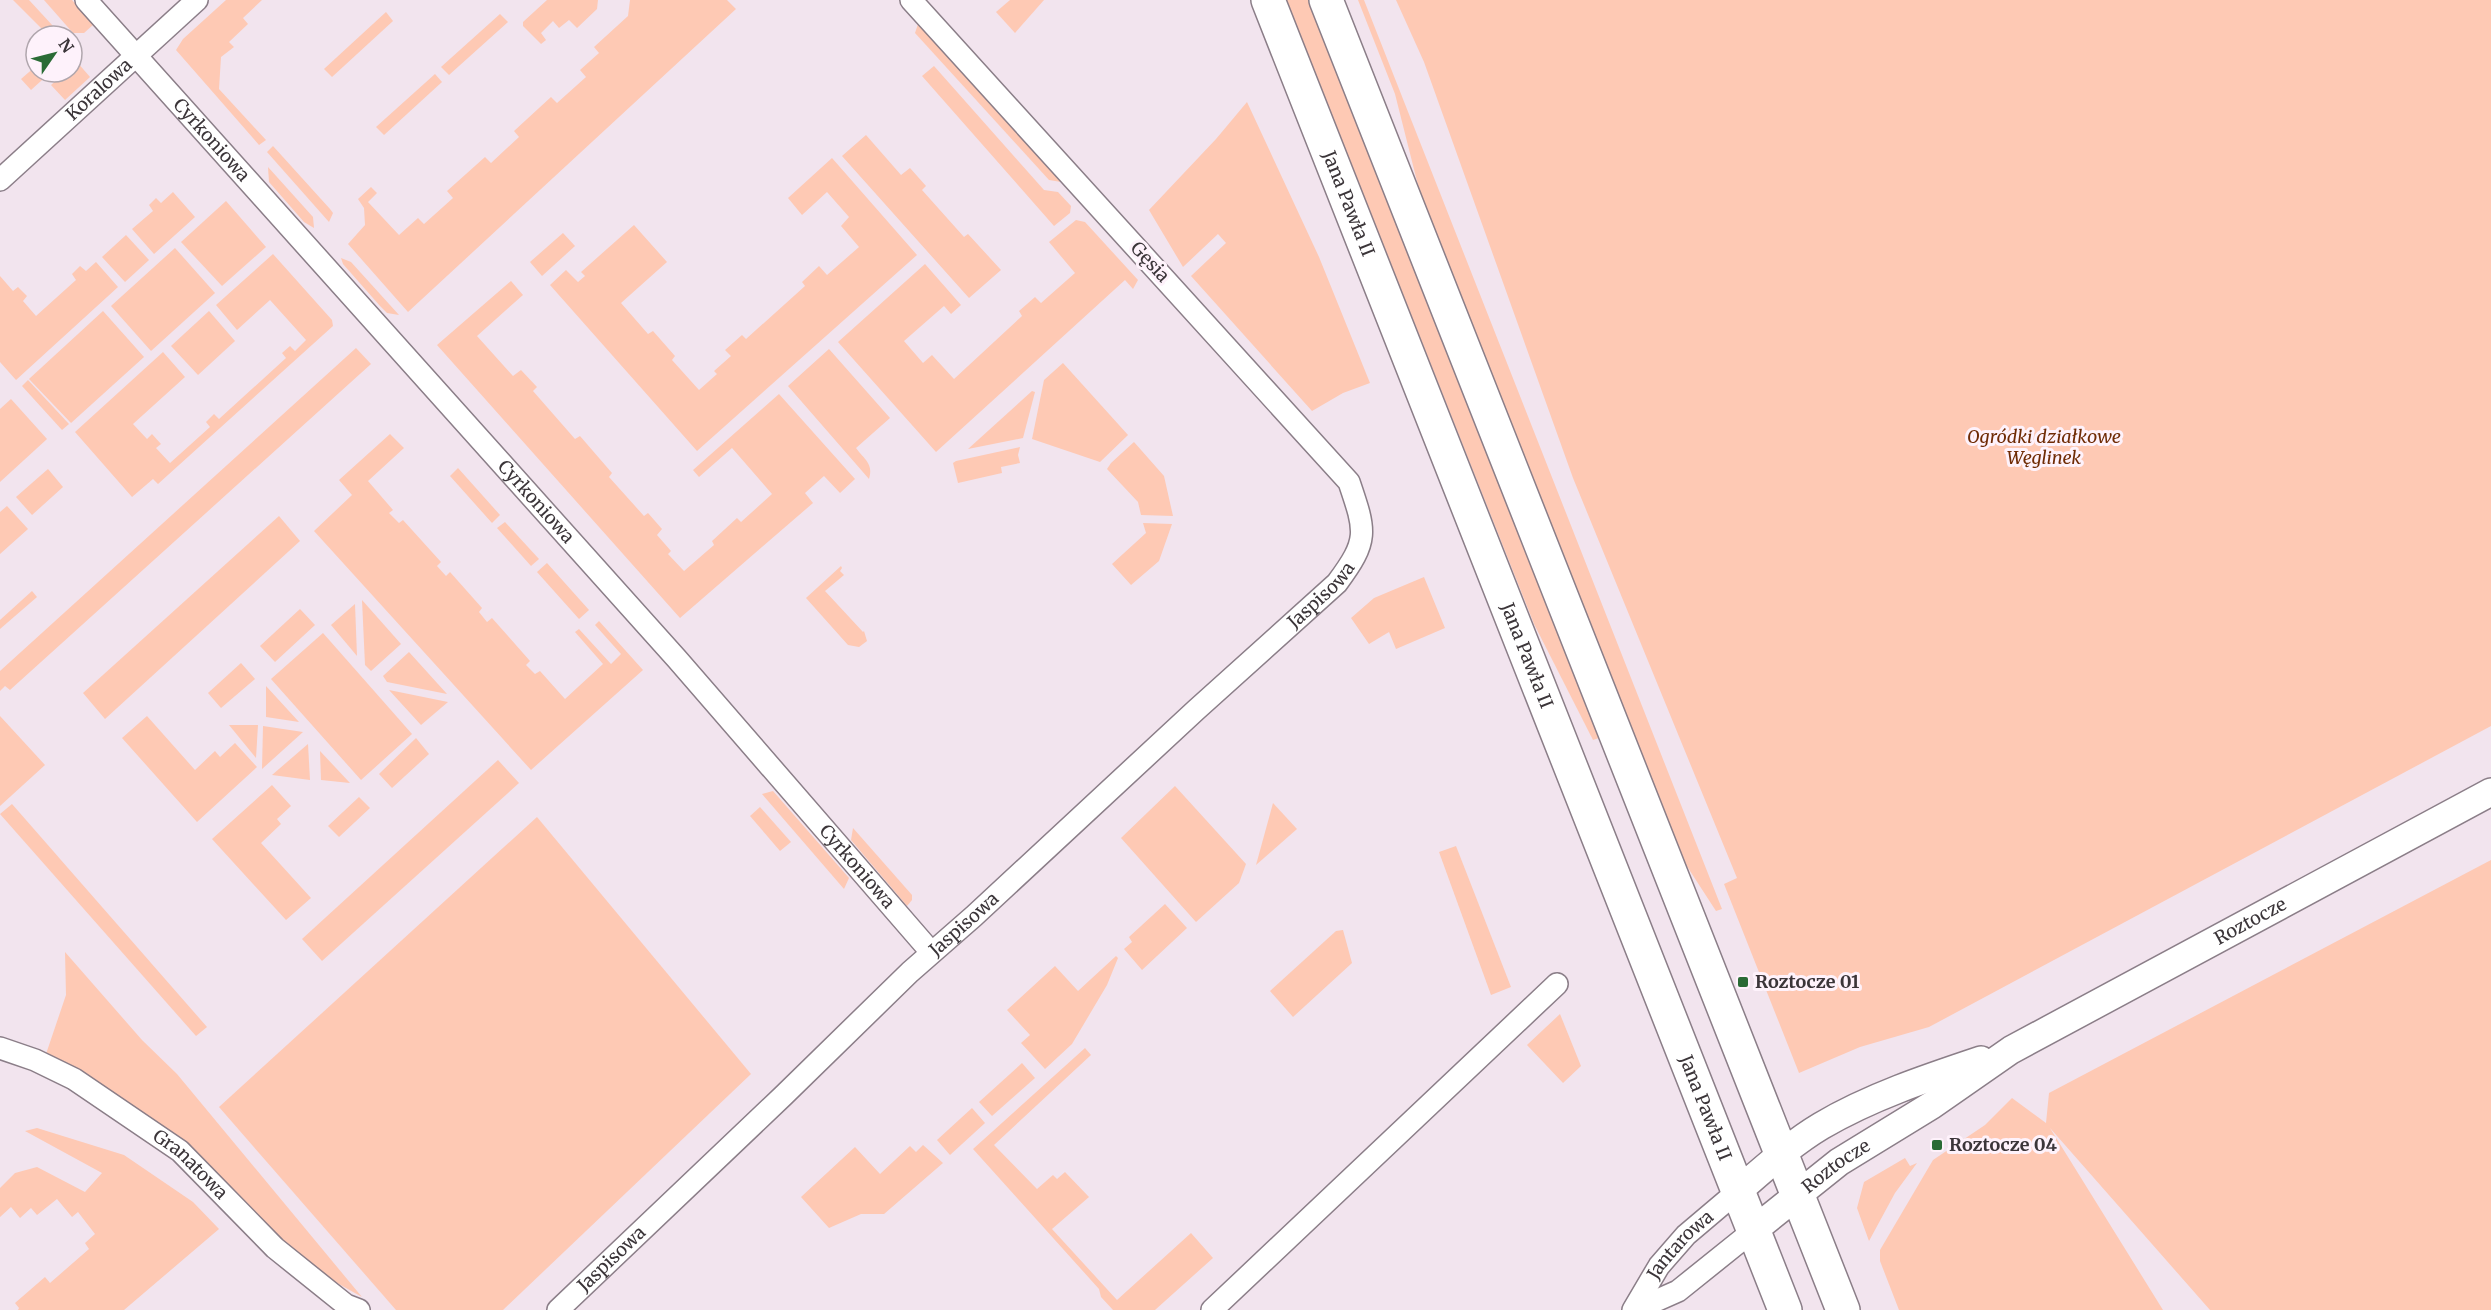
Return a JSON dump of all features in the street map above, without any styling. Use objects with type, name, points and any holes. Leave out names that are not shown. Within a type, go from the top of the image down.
[{"type":"main road","name":"Jana Pawła II","points":[[1268,0],[1785,1310]]},
{"type":"main road","points":[[1326,0],[1842,1310]]},
{"type":"street","name":"Cyrkoniowa","points":[[86,0],[677,659],[932,952]]},
{"type":"street","name":"Koralowa","points":[[0,180],[197,0]]},
{"type":"street","name":"Gęsia","points":[[911,0],[1350,482],[1360,514],[1363,538]]},
{"type":"street","name":"Jaspisowa","points":[[558,1310],[932,952],[1337,583],[1355,559],[1363,538]]},
{"type":"street","name":"Roztocze","points":[[1754,1230],[1839,1162],[1932,1105],[2011,1050],[2491,792]]},
{"type":"street","points":[[1212,1310],[1557,984]]},
{"type":"street","name":"Granatowa","points":[[0,1048],[35,1060],[74,1079],[180,1151],[274,1248],[346,1305],[359,1310]]},
{"type":"street","name":"Roztocze","points":[[1738,1191],[1781,1154],[1823,1125],[1913,1083],[2011,1050]]},
{"type":"street","name":"Jantarowa","points":[[1634,1310],[1659,1266],[1686,1235],[1738,1191]]},
{"type":"street","name":"Jantarowa","points":[[1634,1310],[1678,1291],[1754,1230]]},
{"type":"green space","points":[[13,0],[29,0],[51,24],[37,24]]},
{"type":"green space","points":[[44,0],[72,0],[94,24],[84,33],[84,24],[65,24]]},
{"type":"green space","points":[[226,0],[262,0],[243,18],[248,24],[229,42],[234,47],[221,57],[219,89],[266,140],[259,145],[176,50],[183,39]]},
{"type":"green space","points":[[547,0],[598,0],[597,9],[577,28],[569,20],[559,28],[553,21],[541,33],[546,40],[541,44],[523,26],[523,22]]},
{"type":"green space","points":[[630,0],[727,0],[736,9],[408,312],[348,244],[365,225],[364,208],[358,199],[371,187],[377,193],[368,202],[399,235],[418,218],[424,224],[453,198],[447,191],[485,157],[491,163],[519,137],[514,131],[551,97],[557,103],[586,77],[580,70],[599,53],[594,47],[628,16]]},
{"type":"green space","points":[[1010,0],[1044,0],[1015,33],[996,12]]},
{"type":"green space","points":[[1286,0],[1310,0],[1529,551],[1599,738],[1593,740],[1534,624]]},
{"type":"green space","points":[[1358,0],[1364,0],[1722,909],[1716,911],[1679,854],[1422,201],[1395,94]]},
{"type":"green space","name":"Ogródki działkowe Węglinek","points":[[1396,0],[2491,0],[2491,726],[1929,1027],[1860,1047],[1799,1073],[1724,884],[1737,878],[1573,478],[1424,62]]},
{"type":"green space","points":[[386,12],[393,21],[332,77],[324,69]]},
{"type":"green space","points":[[500,14],[508,22],[449,75],[441,67]]},
{"type":"green space","points":[[918,24],[1061,182],[1049,180],[915,33]]},
{"type":"green space","points":[[934,66],[1044,190],[1058,192],[1071,206],[1070,213],[1054,226],[922,76]]},
{"type":"green space","points":[[84,70],[90,77],[84,83]]},
{"type":"green space","points":[[435,74],[442,82],[384,135],[376,127]]},
{"type":"green space","points":[[26,84],[38,84],[31,90]]},
{"type":"green space","points":[[52,84],[82,84],[65,100]]},
{"type":"green space","points":[[1247,102],[1319,257],[1370,383],[1343,393],[1312,411],[1191,276],[1226,243],[1218,234],[1183,267],[1149,210],[1216,139]]},
{"type":"green space","points":[[866,135],[901,175],[910,168],[926,186],[922,190],[964,237],[968,234],[1001,270],[969,298],[842,156]]},
{"type":"green space","points":[[273,146],[333,213],[329,222],[267,152]]},
{"type":"green space","points":[[832,158],[917,255],[697,451],[550,285],[566,270],[578,282],[585,276],[581,272],[634,225],[667,262],[621,303],[648,334],[653,331],[675,356],[672,360],[699,390],[717,374],[714,371],[731,356],[725,350],[742,335],[746,339],[805,286],[802,282],[819,266],[827,275],[859,247],[841,226],[849,217],[827,192],[802,215],[788,198]]},
{"type":"green space","points":[[268,167],[313,217],[314,228],[304,222],[269,182]]},
{"type":"green space","points":[[173,192],[195,217],[154,254],[132,229],[153,211],[149,205],[156,198],[161,203]]},
{"type":"green space","points":[[226,201],[266,247],[222,286],[181,242]]},
{"type":"green space","points":[[1076,220],[1085,222],[1138,280],[1133,289],[1125,280],[936,452],[838,342],[925,264],[961,305],[951,314],[944,306],[904,341],[923,363],[932,355],[954,379],[1022,316],[1019,311],[1035,297],[1041,303],[1075,273],[1049,242]]},
{"type":"green space","points":[[563,233],[575,246],[542,276],[530,262]]},
{"type":"green space","points":[[126,235],[149,260],[125,282],[102,257]]},
{"type":"green space","points":[[175,248],[215,293],[151,351],[111,306]]},
{"type":"green space","points":[[273,254],[332,320],[333,326],[158,484],[153,479],[132,497],[75,432],[163,352],[185,377],[133,424],[147,439],[152,434],[161,444],[156,448],[170,463],[210,427],[206,422],[214,414],[219,419],[286,358],[282,353],[290,346],[295,351],[306,340],[270,300],[237,330],[216,305]]},
{"type":"green space","points":[[341,258],[351,262],[399,315],[387,313],[343,264]]},
{"type":"green space","points":[[96,262],[118,287],[16,380],[0,362],[0,276],[13,291],[18,287],[27,296],[23,301],[36,316],[76,280],[72,274],[80,266],[86,271]]},
{"type":"green space","points":[[511,281],[523,295],[477,336],[513,376],[521,370],[537,387],[533,391],[575,439],[580,436],[612,473],[609,477],[644,516],[648,513],[662,529],[657,535],[671,551],[668,554],[684,571],[714,545],[712,541],[737,518],[741,522],[772,494],[732,448],[699,477],[693,470],[779,394],[855,479],[840,493],[824,476],[805,493],[813,503],[680,618],[437,345]]},
{"type":"green space","points":[[103,311],[144,357],[71,423],[29,379]]},
{"type":"green space","points":[[209,311],[235,341],[198,375],[171,346]]},
{"type":"green space","points":[[356,348],[371,364],[10,690],[5,686],[0,691],[0,671]]},
{"type":"green space","points":[[829,349],[890,418],[856,448],[869,466],[869,479],[788,386]]},
{"type":"green space","points":[[1063,363],[1128,435],[1100,462],[1032,439],[1044,380]]},
{"type":"green space","points":[[28,380],[69,424],[62,430],[22,386]]},
{"type":"green space","points":[[1032,391],[1035,392],[1023,438],[968,449]]},
{"type":"green space","points":[[11,399],[47,439],[0,482],[0,409]]},
{"type":"green space","points":[[390,434],[404,448],[368,481],[393,510],[389,513],[399,523],[403,520],[441,562],[437,566],[446,576],[450,572],[482,608],[479,612],[487,622],[492,618],[530,661],[526,665],[535,674],[540,671],[565,699],[603,664],[575,632],[579,629],[611,664],[621,654],[595,625],[599,621],[643,670],[531,770],[314,531],[352,495],[339,480]]},
{"type":"green space","points":[[1134,442],[1164,476],[1173,516],[1141,515],[1138,502],[1107,469]]},
{"type":"green space","points":[[1020,447],[1018,455],[1020,463],[1001,467],[1002,473],[958,483],[953,463],[956,461]]},
{"type":"green space","points":[[458,468],[500,515],[492,523],[450,476]]},
{"type":"green space","points":[[48,469],[63,487],[32,515],[16,497]]},
{"type":"green space","points":[[7,506],[28,529],[0,554],[0,512]]},
{"type":"green space","points":[[279,516],[300,541],[105,719],[83,693]]},
{"type":"green space","points":[[505,522],[539,559],[531,566],[497,528]]},
{"type":"green space","points":[[1143,523],[1172,524],[1159,561],[1131,585],[1112,564],[1146,533]]},
{"type":"green space","points":[[547,563],[589,610],[579,619],[537,572]]},
{"type":"green space","points":[[841,566],[840,571],[844,575],[825,591],[864,631],[867,641],[859,647],[848,645],[806,598]]},
{"type":"green space","points":[[1424,577],[1445,628],[1396,649],[1389,632],[1369,644],[1351,618],[1374,598]]},
{"type":"green space","points":[[32,591],[37,597],[0,629],[0,620]]},
{"type":"green space","points":[[362,600],[401,644],[371,671],[365,665]]},
{"type":"green space","points":[[355,604],[357,656],[331,625]]},
{"type":"green space","points":[[300,609],[315,625],[275,662],[260,646]]},
{"type":"green space","points":[[323,633],[412,734],[361,780],[271,679]]},
{"type":"green space","points":[[409,652],[447,694],[387,682],[383,676]]},
{"type":"green space","points":[[241,663],[255,679],[221,708],[208,693]]},
{"type":"green space","points":[[266,686],[299,722],[266,717]]},
{"type":"green space","points":[[389,690],[448,702],[421,725]]},
{"type":"green space","points":[[0,716],[45,765],[0,806]]},
{"type":"green space","points":[[147,716],[195,770],[215,751],[220,757],[235,743],[257,767],[197,822],[122,738]]},
{"type":"green space","points":[[229,725],[258,725],[256,758]]},
{"type":"green space","points":[[263,726],[303,732],[262,769]]},
{"type":"green space","points":[[416,738],[429,754],[392,788],[379,774]]},
{"type":"green space","points":[[308,744],[310,780],[272,775]]},
{"type":"green space","points":[[320,751],[350,783],[321,780]]},
{"type":"green space","points":[[498,760],[519,783],[322,961],[302,939]]},
{"type":"green space","points":[[272,785],[291,806],[277,819],[281,824],[261,843],[311,898],[286,920],[212,839]]},
{"type":"green space","points":[[1175,786],[1246,864],[1239,883],[1196,922],[1121,838]]},
{"type":"green space","points":[[773,791],[849,878],[844,889],[762,794]]},
{"type":"green space","points":[[359,797],[370,808],[339,837],[328,826]]},
{"type":"green space","points":[[1273,803],[1297,829],[1256,865]]},
{"type":"green space","points":[[12,804],[207,1027],[196,1036],[0,814]]},
{"type":"green space","points":[[760,807],[791,842],[780,851],[750,816]]},
{"type":"green space","points":[[537,817],[751,1074],[503,1310],[396,1310],[219,1107]]},
{"type":"green space","points":[[853,828],[912,895],[912,900],[907,906],[851,840]]},
{"type":"green space","points":[[1456,846],[1511,987],[1491,995],[1439,852]]},
{"type":"green space","points":[[2491,860],[2491,1310],[2210,1310],[2050,1128],[2163,1310],[1899,1310],[1880,1261],[1880,1250],[1933,1160],[1985,1125],[2012,1098],[2046,1123],[2049,1093]]},
{"type":"green space","points":[[1165,904],[1187,928],[1142,970],[1124,949],[1132,942],[1129,937]]},
{"type":"green space","points":[[1343,930],[1352,963],[1293,1017],[1270,991],[1336,931]]},
{"type":"green space","points":[[65,952],[142,1040],[177,1074],[362,1297],[305,1265],[192,1147],[46,1054],[66,995]]},
{"type":"green space","points":[[1116,956],[1118,958],[1107,985],[1072,1044],[1045,1069],[1021,1043],[1030,1035],[1007,1010],[1055,966],[1078,991]]},
{"type":"green space","points":[[1560,1014],[1581,1066],[1563,1083],[1527,1045]]},
{"type":"green space","points":[[1085,1048],[1091,1055],[994,1145],[1037,1189],[1053,1175],[1057,1179],[1065,1172],[1089,1197],[1052,1229],[1117,1300],[1191,1233],[1213,1258],[1155,1310],[1113,1310],[1101,1297],[1099,1289],[973,1149]]},
{"type":"green space","points":[[1022,1063],[1035,1078],[992,1116],[979,1102]]},
{"type":"green space","points":[[972,1108],[985,1123],[950,1155],[937,1140]]},
{"type":"green space","points":[[37,1128],[124,1155],[193,1202],[219,1229],[124,1310],[18,1310],[15,1303],[45,1277],[50,1283],[89,1249],[85,1243],[95,1234],[78,1212],[72,1217],[57,1199],[37,1215],[31,1208],[20,1218],[11,1207],[0,1217],[0,1188],[15,1173],[37,1167],[85,1192],[102,1173],[25,1131]]},
{"type":"green space","points":[[923,1145],[943,1163],[884,1214],[861,1214],[829,1228],[801,1197],[855,1147],[880,1174],[910,1146],[916,1152]]},
{"type":"green space","points":[[1905,1158],[1910,1166],[1917,1163],[1895,1193],[1869,1241],[1857,1208],[1864,1182]]},
{"type":"place","name":"Roztocze 01","points":[[1743,982]]},
{"type":"place","name":"Roztocze 04","points":[[1937,1145]]}]
